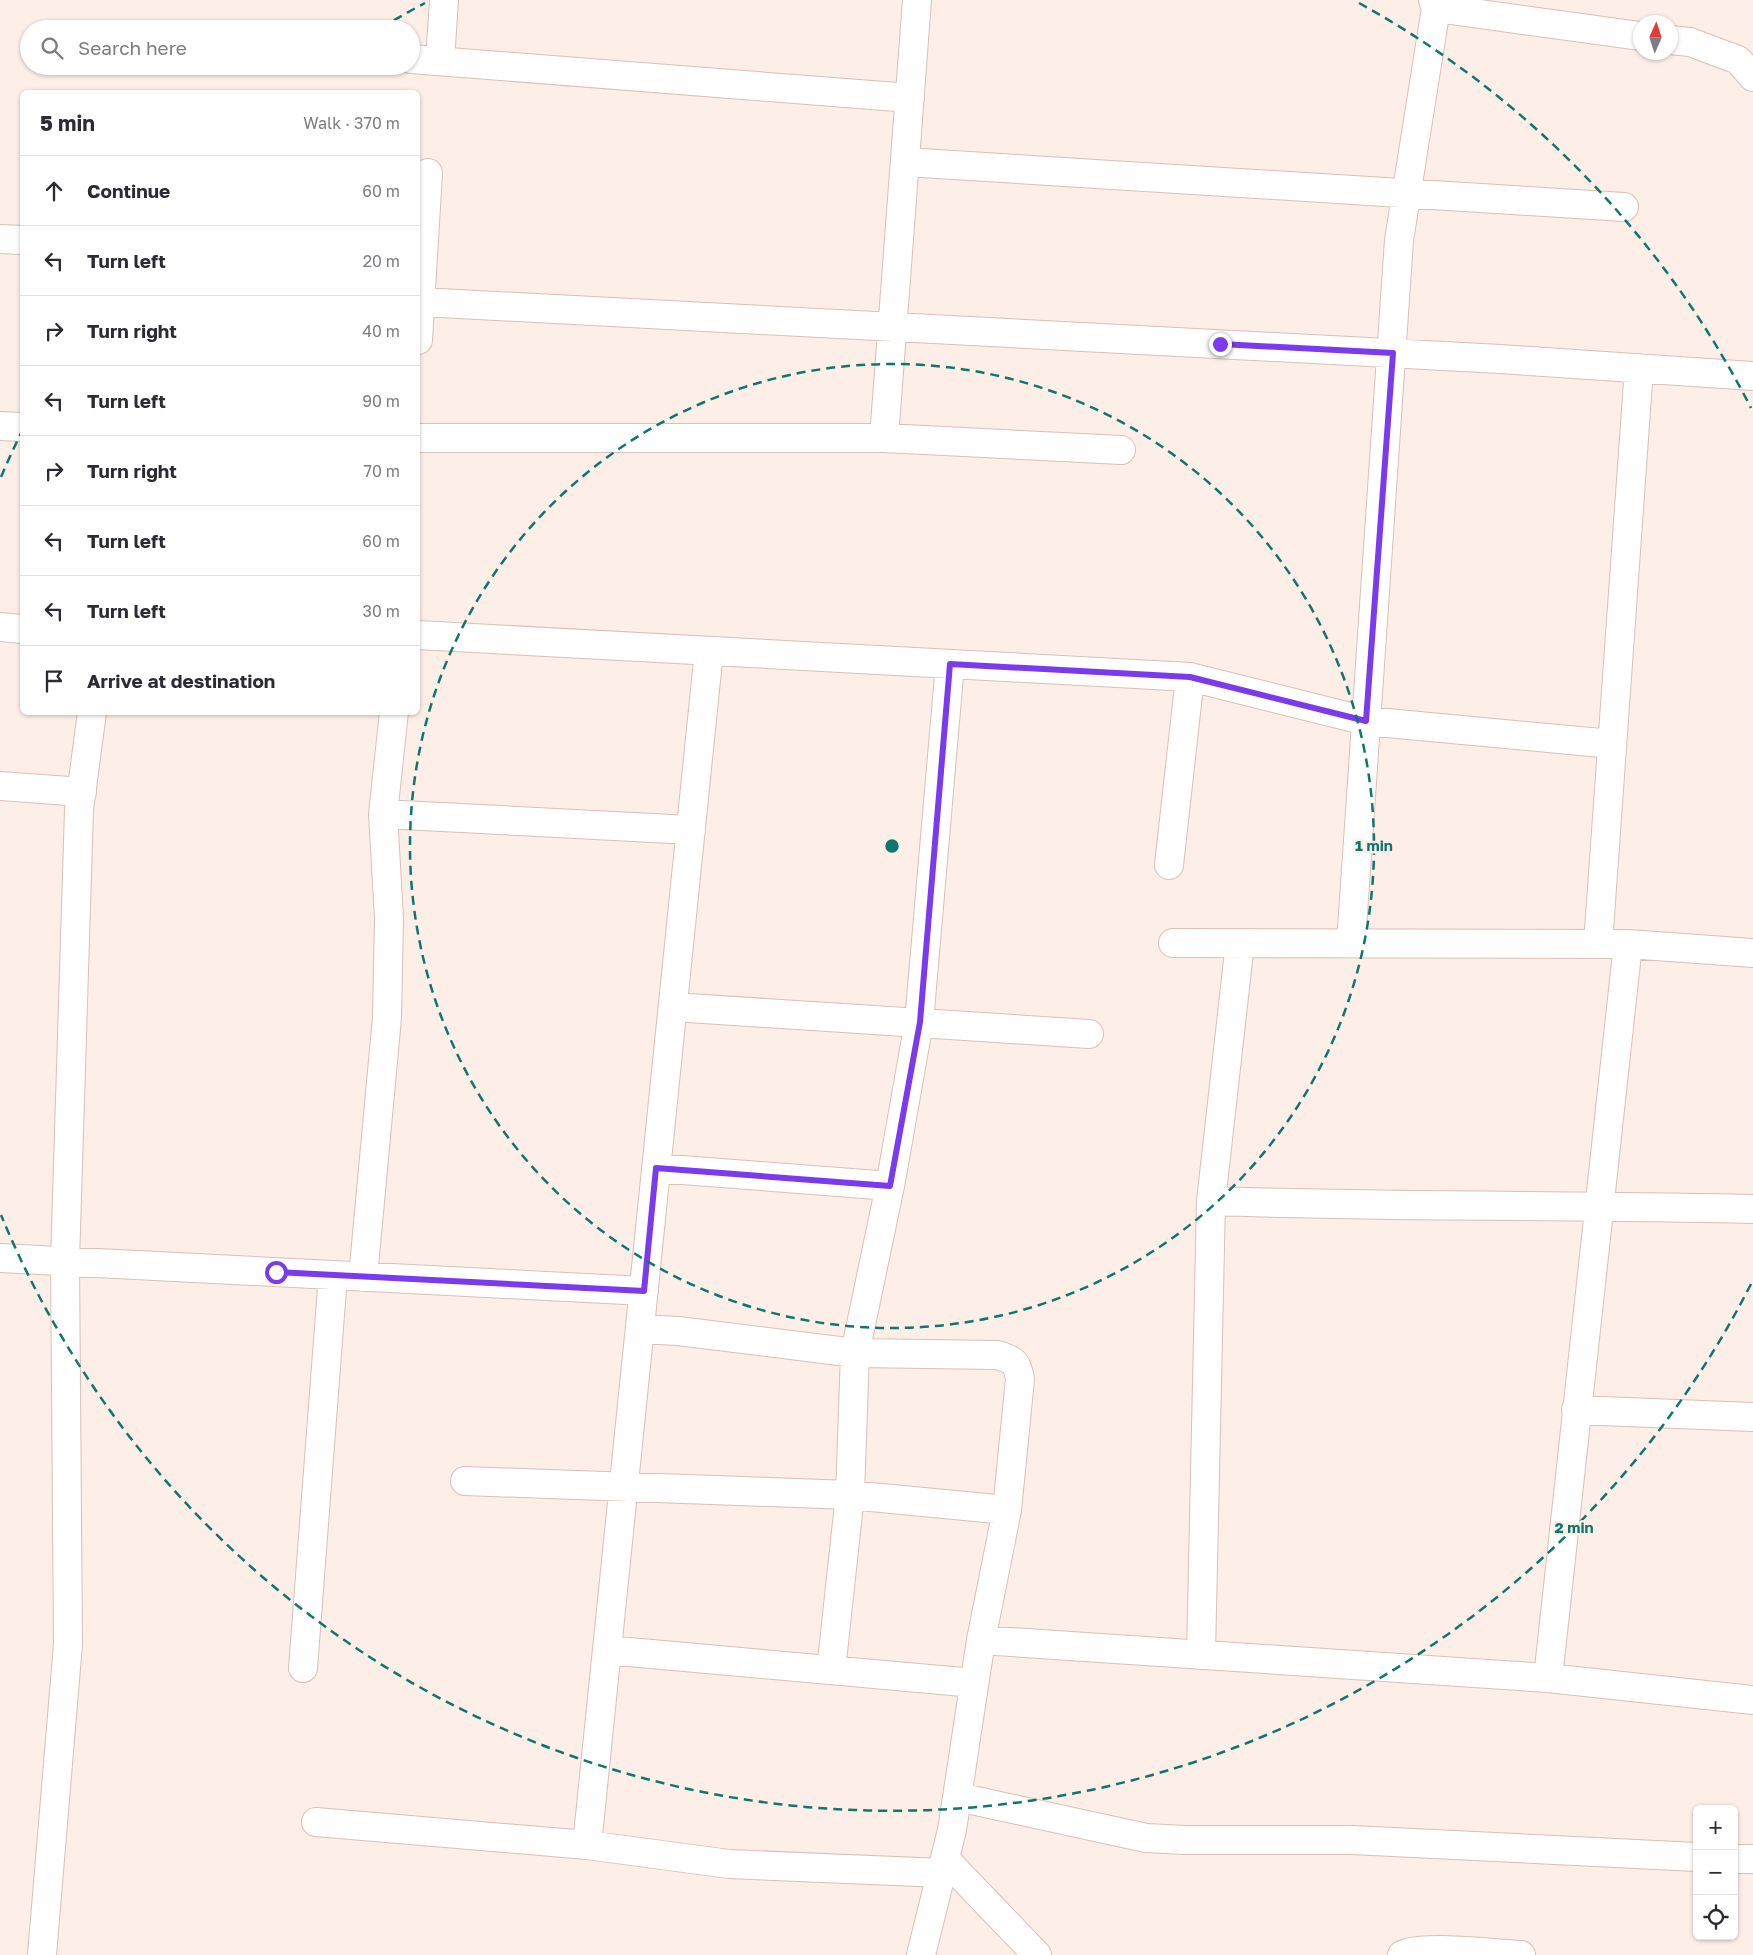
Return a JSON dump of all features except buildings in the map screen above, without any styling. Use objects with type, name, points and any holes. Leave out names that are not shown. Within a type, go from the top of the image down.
[{"type":"street","points":[[440,60],[444,0]]},
{"type":"street","points":[[884,438],[917,0]]},
{"type":"street","points":[[1351,943],[1393,353],[1399,240],[1408,194],[1434,4],[1633,35]]},
{"type":"street","points":[[1678,41],[1690,42],[1738,60],[1753,77]]},
{"type":"street","points":[[420,59],[910,98]]},
{"type":"street","points":[[905,162],[1624,207]]},
{"type":"street","points":[[420,315],[428,174]]},
{"type":"street","points":[[0,239],[20,240]]},
{"type":"street","points":[[421,302],[1393,353],[1753,376]]},
{"type":"street","points":[[1598,944],[1639,368]]},
{"type":"street","points":[[0,426],[20,427]]},
{"type":"street","points":[[420,438],[884,438],[1121,450]]},
{"type":"street","points":[[0,627],[20,629]]},
{"type":"street","points":[[420,635],[1190,677],[1366,721],[1612,744]]},
{"type":"street","points":[[587,1845],[709,651]]},
{"type":"street","points":[[831,1670],[850,1495],[855,1353],[890,1186],[920,1022],[950,664]]},
{"type":"street","points":[[1169,865],[1190,677]]},
{"type":"street","points":[[42,1955],[68,1644],[65,1261],[79,810],[92,715]]},
{"type":"street","points":[[363,1277],[386,1018],[390,918],[383,814],[394,715]]},
{"type":"street","points":[[0,786],[82,792]]},
{"type":"street","points":[[383,814],[691,830]]},
{"type":"street","points":[[1173,943],[1628,944],[1753,953]]},
{"type":"street","points":[[1201,1655],[1211,1201],[1240,944]]},
{"type":"street","points":[[1548,1678],[1628,944]]},
{"type":"street","points":[[673,1007],[1089,1034]]},
{"type":"street","points":[[656,1168],[890,1186]]},
{"type":"street","points":[[1211,1201],[1338,1205],[1599,1206],[1753,1209]]},
{"type":"street","points":[[0,1258],[644,1291]]},
{"type":"street","points":[[303,1668],[333,1275]]},
{"type":"street","points":[[640,1329],[678,1331],[855,1353],[997,1355],[1010,1359],[1018,1366],[1020,1379],[1007,1510],[981,1640],[958,1797],[944,1866],[921,1955]]},
{"type":"street","points":[[1576,1410],[1753,1417]]},
{"type":"street","points":[[465,1480],[850,1495],[1007,1510]]},
{"type":"street","points":[[981,1640],[1548,1678],[1753,1700]]},
{"type":"street","points":[[607,1650],[974,1683]]},
{"type":"street","points":[[958,1797],[1146,1838],[1184,1840],[1352,1840],[1693,1857]]},
{"type":"street","points":[[316,1822],[587,1845],[729,1864],[944,1866],[1037,1955]]},
{"type":"street","points":[[1738,1859],[1753,1859]]},
{"type":"street","points":[[1402,1955],[1407,1952],[1429,1950],[1521,1955]]},
{"type":"route","points":[[276,1272],[644,1291],[656,1168],[890,1186],[920,1022],[950,664],[1190,677],[1366,721],[1393,353],[1220,344]]}]
